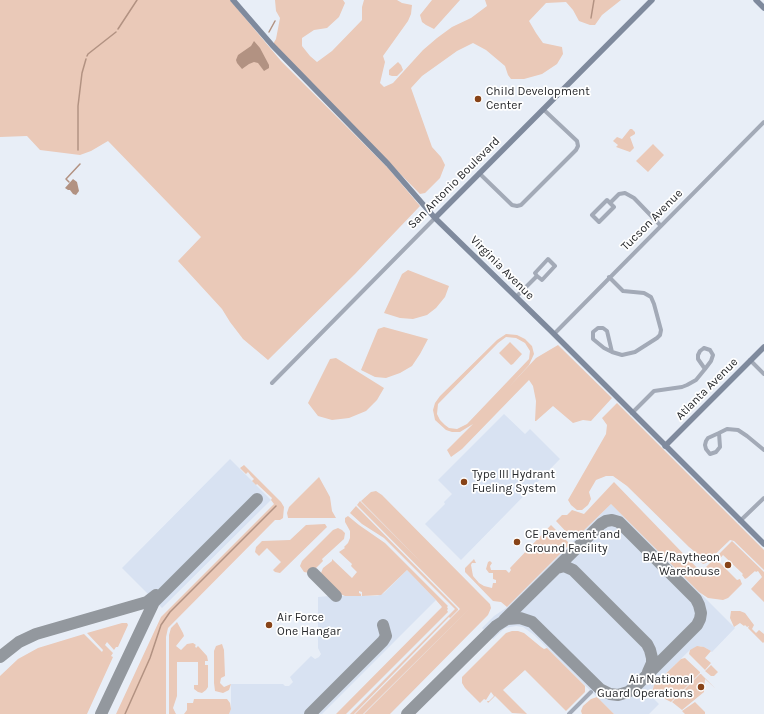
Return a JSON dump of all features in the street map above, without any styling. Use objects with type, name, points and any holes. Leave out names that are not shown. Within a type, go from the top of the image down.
[{"type":"street","name":"Virginia Avenue","points":[[233,0],[272,45],[388,164],[435,218],[554,334],[764,544]]},
{"type":"street","name":"San Antonio Boulevard","points":[[272,383],[652,0]]},
{"type":"street","points":[[756,0],[764,8]]},
{"type":"street","points":[[479,173],[512,205],[517,206],[521,205],[576,150],[578,146],[576,141],[543,109]]},
{"type":"street","name":"Tucson Avenue","points":[[554,334],[764,122]]},
{"type":"street","points":[[610,203],[619,194],[627,193],[634,198],[661,226]]},
{"type":"street","points":[[607,200],[610,203],[614,207],[599,222],[592,215],[607,200]]},
{"type":"street","points":[[516,297],[537,276],[535,273],[548,259],[555,266],[542,280],[537,276]]},
{"type":"street","points":[[609,277],[623,291],[644,293],[651,297],[661,330],[657,338],[635,352],[622,355],[612,352],[604,348],[593,339],[593,332],[596,329],[603,328],[607,331],[612,352]]},
{"type":"street","name":"Atlanta Avenue","points":[[665,446],[764,347]]},
{"type":"street","points":[[632,413],[652,392],[682,387],[696,380],[705,369],[711,361],[713,355],[710,350],[704,348],[700,351],[698,358],[705,369]]},
{"type":"street","points":[[750,360],[764,374]]},
{"type":"street","points":[[719,432],[720,447],[716,452],[710,454],[704,445],[708,438],[719,432],[727,429],[738,430],[764,450]]},
{"type":"street","points":[[740,521],[764,498]]},
{"type":"street","points":[[569,714],[591,692]]},
{"type":"shaded area","points":[[0,0],[230,0],[281,61],[388,168],[420,206],[355,274],[268,360],[243,339],[222,309],[178,261],[201,237],[108,141],[91,151],[80,155],[40,150],[27,136],[0,137]]},
{"type":"shaded area","points":[[275,0],[343,0],[345,3],[339,17],[327,28],[314,30],[302,38],[302,46],[317,62],[332,51],[362,20],[362,7],[364,0],[397,0],[402,3],[412,5],[411,14],[408,21],[383,56],[385,62],[380,83],[384,87],[393,83],[423,50],[437,38],[452,27],[471,18],[487,6],[485,0],[621,0],[602,15],[595,25],[590,25],[579,21],[573,10],[566,2],[546,3],[529,21],[543,43],[562,47],[563,54],[557,64],[542,74],[524,79],[511,79],[505,66],[486,50],[473,43],[457,51],[422,76],[411,88],[432,147],[441,157],[445,165],[440,178],[425,193],[420,194],[273,44],[276,39],[280,18],[276,11]]},
{"type":"shaded area","points":[[432,0],[460,0],[434,29],[422,22],[420,15]]},
{"type":"shaded area","points":[[254,41],[260,48],[269,65],[269,68],[264,71],[258,63],[254,62],[242,69],[236,60],[238,55],[251,46]]},
{"type":"shaded area","points":[[398,62],[403,70],[397,76],[389,75],[389,70]]},
{"type":"shaded area","points":[[630,129],[635,132],[635,134],[630,137],[634,148],[630,152],[616,147],[618,145],[613,141],[617,137],[622,139]]},
{"type":"shaded area","points":[[653,144],[664,155],[648,172],[636,161]]},
{"type":"shaded area","points":[[73,179],[77,182],[79,191],[76,195],[65,188]]},
{"type":"shaded area","points":[[408,270],[449,286],[445,297],[436,308],[427,315],[413,319],[400,318],[384,313],[402,274]]},
{"type":"shaded area","points":[[384,327],[428,339],[412,366],[400,373],[386,378],[375,377],[361,370],[378,329]]},
{"type":"shaded area","points":[[506,334],[517,335],[525,339],[532,346],[534,354],[529,365],[508,388],[536,358],[558,345],[612,398],[591,421],[583,420],[573,423],[553,406],[535,421],[536,401],[533,386],[529,380],[462,449],[451,457],[447,450],[473,424],[460,432],[446,430],[435,420],[433,410],[435,403],[440,396],[497,340]],"holes":[[[506,337],[516,338],[525,343],[530,351],[529,359],[467,424],[457,429],[449,428],[445,425],[437,414],[438,404],[498,343]]]},
{"type":"shaded area","points":[[510,342],[522,354],[511,365],[499,353]]},
{"type":"shaded area","points":[[336,358],[384,388],[377,400],[366,411],[349,418],[332,420],[318,416],[308,403],[330,359]]},
{"type":"shaded area","points":[[617,403],[764,550],[764,570],[734,541],[730,540],[706,563],[703,564],[700,556],[627,486],[613,476],[606,476],[596,480],[589,492],[591,499],[588,505],[582,510],[577,510],[571,505],[568,500],[606,434],[607,425],[602,418]]},
{"type":"shaded area","points":[[504,414],[525,434],[530,429],[560,459],[461,560],[425,524],[445,504],[444,502],[452,494],[438,480]]},
{"type":"shaded area","points":[[230,459],[271,500],[162,608],[122,568]]},
{"type":"shaded area","points":[[244,465],[281,502],[284,507],[283,518],[280,520],[275,520],[168,628],[166,637],[166,714],[116,714],[161,617],[274,504],[271,500],[272,498],[252,481],[254,479],[248,472],[246,474],[240,468]]},
{"type":"shaded area","points":[[319,477],[330,497],[332,511],[336,518],[288,518],[287,513],[289,507]]},
{"type":"shaded area","points":[[614,482],[701,572],[732,541],[764,572],[764,602],[751,589],[762,577],[758,571],[755,571],[745,579],[742,575],[743,574],[723,555],[718,561],[737,580],[740,579],[742,584],[728,598],[723,600],[708,598],[699,592],[611,504],[575,539],[572,538],[556,521],[562,515],[567,515],[572,510],[584,514]]},
{"type":"shaded area","points":[[376,491],[382,495],[490,604],[491,608],[488,615],[390,714],[364,714],[469,609],[363,714],[355,714],[460,609],[357,505],[360,501],[422,563],[361,501],[371,492]]},
{"type":"shaded area","points":[[611,504],[735,628],[712,652],[700,646],[690,650],[654,685],[650,695],[659,704],[649,714],[614,714],[534,635],[523,627],[516,626],[505,628],[493,639],[482,628],[494,616],[506,608]]},
{"type":"shaded area","points":[[356,506],[458,610],[450,618],[449,617],[354,714],[350,714],[455,609],[384,538],[362,524],[350,513]]},
{"type":"shaded area","points":[[348,516],[385,543],[448,606],[448,612],[346,714],[336,714],[442,607],[407,570],[381,595],[362,596],[362,592],[359,591],[361,596],[345,596],[338,593],[323,578],[321,573],[323,568],[332,561],[332,559],[352,578],[357,572],[351,566],[352,564],[339,552],[345,548],[344,547],[350,538],[350,531],[345,522],[345,518]]},
{"type":"shaded area","points":[[325,524],[327,527],[280,573],[273,570],[281,562],[267,548],[259,556],[255,552],[256,547],[262,541],[290,540],[306,525]]},
{"type":"shaded area","points":[[551,525],[568,542],[568,546],[507,607],[501,602],[493,601],[465,572],[465,568],[474,559],[476,563],[472,563],[471,565],[473,576],[479,583],[492,588],[493,583],[496,583],[496,580],[493,579],[493,573],[489,573],[486,569],[488,562],[490,561],[492,563],[490,566],[491,570],[506,570],[509,573],[511,570],[510,568]]},
{"type":"shaded area","points":[[338,528],[345,533],[344,539],[322,559],[323,561],[313,571],[309,573],[304,572],[300,566],[302,561],[333,530]]},
{"type":"shaded area","points":[[407,570],[436,600],[322,714],[229,714],[231,709],[231,684],[283,684],[285,686],[289,686],[293,682],[290,677],[311,656],[315,659],[319,657],[321,654],[318,648],[318,597],[377,596],[384,593]]},
{"type":"shaded area","points":[[731,611],[740,611],[745,613],[754,625],[752,629],[756,633],[759,630],[764,634],[764,642],[763,643],[748,628],[749,626],[744,626],[740,623],[734,627],[730,618]]},
{"type":"shaded area","points":[[177,622],[184,636],[176,646],[181,650],[187,644],[193,643],[196,645],[196,648],[198,646],[207,656],[208,661],[205,661],[205,665],[208,665],[208,687],[202,693],[194,689],[194,685],[198,685],[198,662],[177,662],[177,696],[173,708],[176,714],[169,714],[169,635],[171,628]]},
{"type":"shaded area","points":[[122,623],[127,623],[128,625],[118,647],[114,650],[107,642],[105,645],[113,653],[111,656],[113,657],[87,714],[0,714],[0,676],[18,659],[38,648],[84,634],[102,652],[103,650],[87,633]]},
{"type":"shaded area","points":[[512,631],[524,633],[544,649],[547,648],[585,686],[585,692],[566,711],[525,670],[503,690],[527,714],[512,713],[495,696],[488,703],[487,701],[494,696],[491,692],[486,700],[484,699],[480,703],[465,688],[462,683],[462,677],[506,633]]},
{"type":"shaded area","points":[[222,644],[224,650],[225,676],[221,678],[220,683],[224,687],[231,684],[229,690],[223,693],[215,691],[214,683],[214,651],[216,646]]},
{"type":"shaded area","points":[[697,646],[704,647],[711,651],[705,658],[711,663],[705,670],[689,654],[690,650]]},
{"type":"shaded area","points":[[685,658],[700,673],[671,702],[665,699],[657,691],[651,696],[654,685],[681,659]]},
{"type":"shaded area","points":[[711,665],[718,672],[714,676],[711,676],[705,671]]},
{"type":"shaded area","points":[[700,674],[716,689],[705,679],[704,692],[682,710],[672,702],[683,691],[687,696],[689,694],[684,690]]},
{"type":"shaded area","points":[[597,697],[614,714],[582,714],[581,711],[583,706],[591,699]]},
{"type":"shaded area","points":[[194,699],[227,699],[230,703],[231,709],[229,714],[184,714],[187,710],[187,703],[193,703]]},
{"type":"shaded area","points":[[695,702],[705,712],[705,714],[685,714],[682,711]]},
{"type":"waterway","points":[[118,29],[137,0]]},
{"type":"waterway","points":[[591,18],[594,0]]},
{"type":"waterway","points":[[269,32],[275,21]]},
{"type":"waterway","points":[[87,56],[116,32]]},
{"type":"waterway","points":[[78,150],[78,106],[82,73],[86,59]]},
{"type":"waterway","points":[[69,182],[66,179],[80,164]]},
{"type":"waterway","points":[[125,714],[150,658],[161,625],[170,612],[276,506]]},
{"type":"taxiway","points":[[101,714],[154,602],[257,499]]},
{"type":"taxiway","points":[[407,714],[496,626],[507,619],[520,618],[532,622],[600,689],[610,694],[618,695],[628,692],[636,686],[697,625],[701,613],[696,599],[619,522],[612,520],[601,524],[504,620]]},
{"type":"taxiway","points":[[557,568],[564,566],[573,570],[647,644],[652,658],[652,663],[648,672]]},
{"type":"taxiway","points":[[313,573],[336,596]]},
{"type":"taxiway","points":[[0,657],[19,642],[36,634],[147,602],[156,595]]},
{"type":"taxiway","points":[[310,714],[383,641],[386,636],[383,625]]},
{"type":"place","name":"Child Development Center","points":[[478,99]]},
{"type":"place","name":"Type III Hydrant Fueling System","points":[[464,482]]},
{"type":"place","name":"CE Pavement and Ground Facility","points":[[517,542]]},
{"type":"place","name":"BAE/Raytheon Warehouse","points":[[728,565]]},
{"type":"place","name":"Air Force One Hangar","points":[[269,625]]},
{"type":"place","name":"Air National Guard Operations","points":[[701,687]]}]
